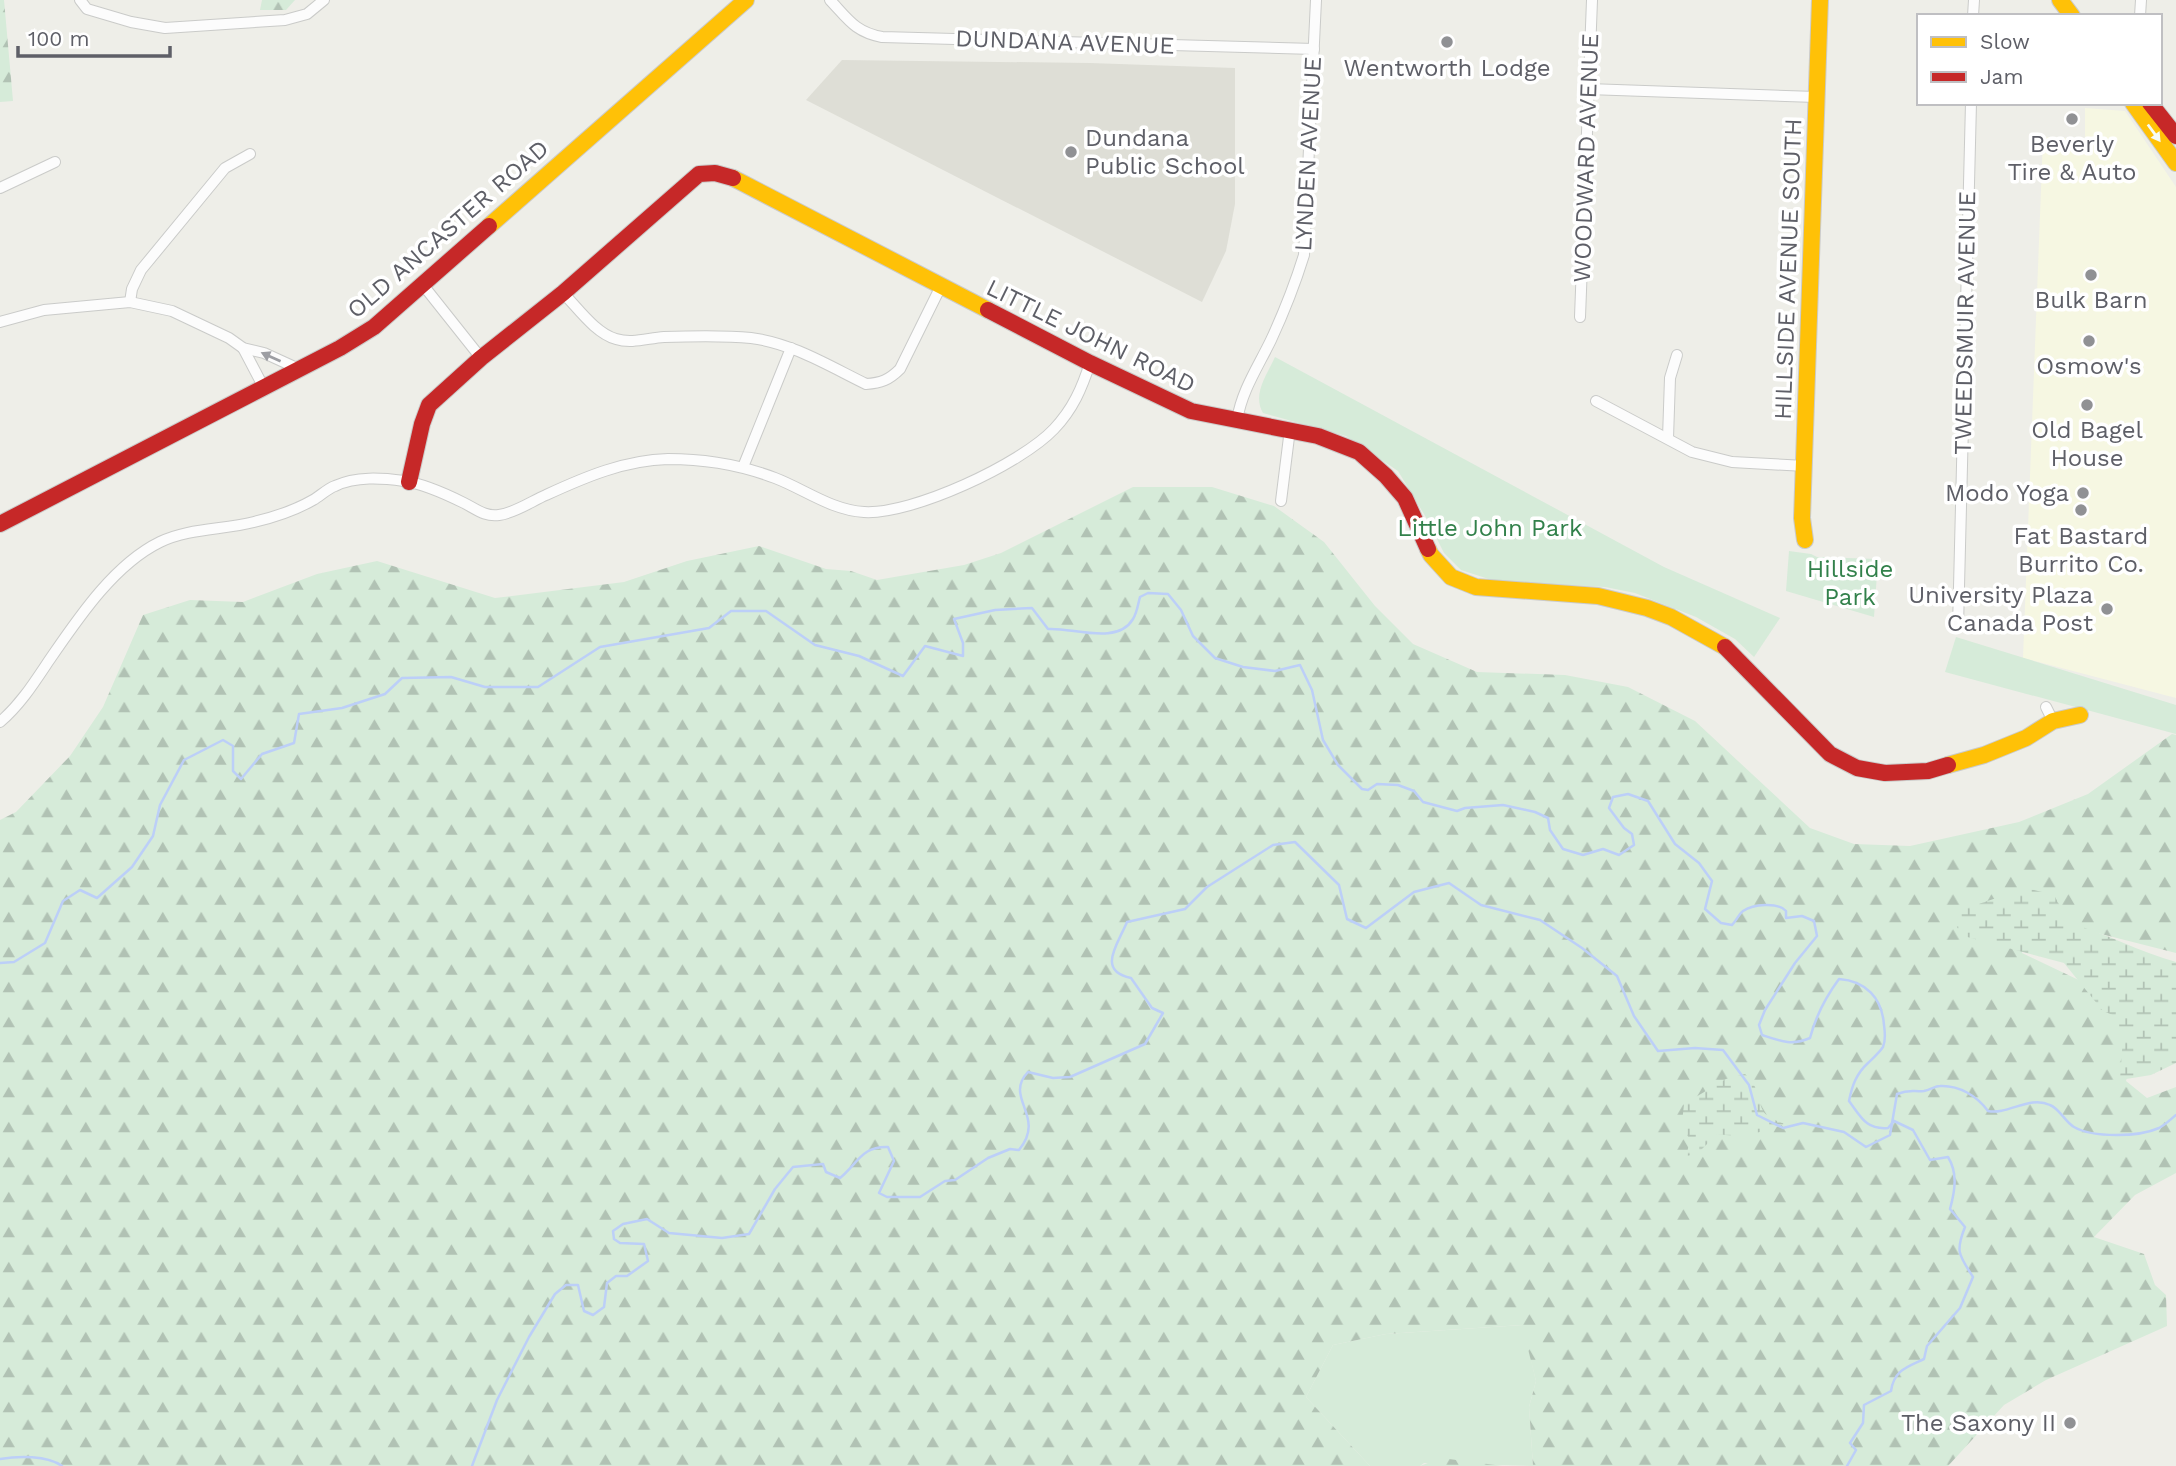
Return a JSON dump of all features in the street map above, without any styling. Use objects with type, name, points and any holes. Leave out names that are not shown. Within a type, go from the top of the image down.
[{"type":"street","points":[[80,0],[87,9],[131,22],[165,28],[285,20],[307,14],[324,0]]},
{"type":"street","name":"OLD ANCASTER ROAD","points":[[0,524],[340,348],[374,327],[746,0]]},
{"type":"street","name":"DUNDANA AVENUE","points":[[830,0],[855,27],[865,34],[882,37],[1314,49]]},
{"type":"street","name":"LYNDEN AVENUE","points":[[1237,419],[1246,387],[1293,292],[1304,255],[1316,0]]},
{"type":"street","name":"WOODWARD AVENUE","points":[[1580,317],[1592,0]]},
{"type":"street","name":"HILLSIDE AVENUE SOUTH","points":[[1805,540],[1802,518],[1820,0]]},
{"type":"street","points":[[1588,89],[1816,97]]},
{"type":"street","name":"TWEEDSMUIR AVENUE","points":[[1958,627],[1971,105]]},
{"type":"street","points":[[2134,105],[2176,163]]},
{"type":"street","points":[[2152,105],[2176,136]]},
{"type":"street","points":[[130,302],[132,289],[141,270],[225,168],[250,154]]},
{"type":"street","points":[[0,188],[55,162]]},
{"type":"street","name":"LITTLE JOHN ROAD","points":[[409,482],[429,405],[699,174],[715,173],[728,176],[1090,363],[1191,411],[1290,429],[1341,443],[1376,465],[1405,498],[1431,555],[1451,577],[1476,587],[1598,596],[1671,617],[1727,648],[1830,754],[1857,768],[1885,773],[1928,771],[1994,751],[2025,738],[2050,714],[2080,715]]},
{"type":"street","points":[[423,285],[481,358]]},
{"type":"street","points":[[563,293],[597,328],[614,339],[632,341],[660,337],[716,336],[753,338],[791,348],[866,384],[890,379],[900,369],[941,286]]},
{"type":"street","points":[[0,322],[44,310],[130,302],[172,311],[243,348],[264,353],[299,369]]},
{"type":"street","points":[[243,348],[263,386]]},
{"type":"street","points":[[743,467],[791,348]]},
{"type":"street","points":[[1668,438],[1670,378],[1677,355]]},
{"type":"street","points":[[0,722],[25,695],[113,577],[133,559],[162,541],[218,526],[245,524],[284,514],[334,486],[364,479],[409,482],[464,503],[480,513],[499,515],[589,475],[628,464],[666,459],[704,460],[743,467],[778,479],[830,504],[863,512],[896,509],[928,500],[1028,451],[1052,431],[1070,410],[1082,389],[1090,363]]},
{"type":"street","points":[[1596,401],[1692,452],[1732,462],[1805,466]]},
{"type":"street","points":[[1281,501],[1290,429]]},
{"type":"shaded area","name":"Dundana Public School","points":[[842,60],[1235,68],[1235,204],[1226,251],[1202,302],[806,100]]},
{"type":"shaded area","points":[[2085,108],[2125,111],[2176,187],[2176,698],[2023,658],[2043,137],[2085,139]]},
{"type":"green space","points":[[0,0],[4,0],[13,101],[0,102]]},
{"type":"green space","points":[[262,0],[295,0],[286,10],[260,10]]},
{"type":"green space","name":"Little John Park","points":[[1275,357],[1664,567],[1780,618],[1754,657],[1735,639],[1696,617],[1635,593],[1605,587],[1495,581],[1461,570],[1444,553],[1398,471],[1346,436],[1263,413],[1260,392]]},
{"type":"green space","points":[[1133,487],[1212,487],[1274,506],[1324,542],[1375,606],[1413,644],[1477,672],[1565,675],[1628,687],[1695,721],[1810,828],[1854,844],[1910,846],[2019,822],[2088,794],[2172,734],[2176,735],[2176,953],[2050,921],[2032,922],[2022,953],[2108,994],[2135,1052],[2126,1081],[2147,1098],[2176,1087],[2176,1173],[2135,1195],[2094,1237],[2144,1254],[2155,1285],[2166,1295],[2167,1326],[2046,1380],[2004,1405],[1948,1466],[1533,1466],[1529,1407],[1536,1381],[1522,1325],[1386,1334],[1333,1345],[1306,1397],[1370,1466],[0,1466],[0,820],[16,812],[70,756],[103,707],[143,615],[190,600],[243,602],[317,574],[377,561],[495,598],[624,582],[687,561],[759,546],[826,569],[851,571],[877,580],[964,565],[1001,553]]},
{"type":"green space","name":"Hillside Park","points":[[1789,551],[1817,557],[1878,559],[1874,617],[1786,591]]},
{"type":"green space","points":[[1956,637],[2176,705],[2176,734],[1945,672]]},
{"type":"green space","points":[[2026,888],[2054,895],[2069,923],[2176,962],[2176,1063],[2151,1075],[2120,1080],[2123,1037],[2115,1016],[2103,1011],[2064,963],[1960,935],[1954,918],[1955,912]]},
{"type":"green space","points":[[1745,1074],[1751,1080],[1765,1113],[1785,1124],[1751,1134],[1717,1134],[1697,1154],[1686,1156],[1690,1141],[1682,1123],[1684,1104],[1726,1079]]},
{"type":"green space","points":[[1523,1325],[1536,1381],[1529,1407],[1533,1466],[1424,1463],[1420,1466],[1370,1466],[1306,1397],[1333,1345],[1386,1334]]},
{"type":"green space","points":[[1441,1458],[1503,1466],[1420,1466]]},
{"type":"waterway","points":[[0,963],[14,962],[45,943],[63,901],[80,890],[97,898],[132,867],[153,836],[160,805],[184,760],[223,740],[233,746],[233,771],[241,779],[262,754],[294,743],[299,714],[342,708],[385,694],[402,678],[451,677],[485,687],[538,687],[600,647],[709,628],[731,611],[766,611],[815,645],[859,656],[903,676],[925,646],[963,656],[963,643],[954,619],[995,610],[1032,608],[1048,629],[1105,634],[1126,627],[1134,617],[1140,597],[1148,593],[1168,594],[1181,610],[1193,636],[1215,658],[1243,667],[1275,671],[1300,665],[1312,690],[1323,740],[1338,765],[1362,789],[1368,790],[1377,784],[1398,785],[1414,791],[1423,802],[1457,811],[1503,805],[1535,812],[1548,818],[1550,830],[1563,849],[1583,855],[1603,849],[1619,855],[1634,845],[1632,834],[1609,808],[1613,797],[1628,794],[1648,801],[1675,844],[1699,863],[1712,881],[1705,909],[1721,923],[1732,925],[1743,911],[1765,905],[1782,908],[1786,911],[1786,918],[1802,916],[1814,921],[1817,936],[1795,963],[1765,1010],[1759,1025],[1762,1035],[1792,1042],[1810,1038],[1822,1007],[1839,979],[1865,987],[1876,999],[1883,1015],[1885,1042],[1858,1076],[1849,1101],[1869,1125],[1888,1128],[1894,1121]]},
{"type":"waterway","points":[[472,1466],[497,1400],[529,1337],[555,1294],[566,1285],[578,1285],[584,1311],[593,1315],[604,1307],[607,1283],[616,1276],[627,1276],[648,1261],[644,1244],[620,1243],[614,1239],[613,1231],[623,1224],[647,1219],[669,1233],[722,1238],[749,1234],[775,1189],[793,1167],[823,1164],[826,1172],[840,1178],[866,1152],[879,1147],[888,1147],[894,1161],[879,1193],[887,1197],[920,1197],[945,1181],[955,1180],[988,1158],[1010,1149],[1019,1150],[1029,1127],[1020,1090],[1028,1072],[1053,1078],[1070,1077],[1145,1044],[1163,1013],[1152,1008],[1131,978],[1114,969],[1112,956],[1127,922],[1185,909],[1207,887],[1273,845],[1295,842],[1339,885],[1347,919],[1366,928],[1414,892],[1449,883],[1481,905],[1540,920],[1617,976],[1634,1016],[1658,1051],[1695,1048],[1723,1050],[1749,1085],[1757,1115],[1783,1128],[1803,1123],[1844,1132],[1866,1147],[1890,1135],[1897,1094],[1940,1086],[1967,1092],[1988,1111],[2042,1103],[2054,1107],[2074,1127],[2104,1135],[2150,1131],[2161,1127],[2176,1115]]},
{"type":"waterway","points":[[1847,1466],[1856,1450],[1850,1443],[1863,1423],[1864,1405],[1891,1391],[1898,1374],[1924,1359],[1927,1346],[1960,1308],[1973,1277],[1959,1248],[1965,1227],[1950,1209],[1955,1182],[1948,1157],[1930,1160],[1913,1130],[1894,1121]]},
{"type":"waterway","points":[[0,1459],[41,1458],[62,1466]]},
{"type":"traffic: slow","points":[[489,226],[746,0]]},
{"type":"traffic: slow","points":[[1805,540],[1802,518],[1820,0]]},
{"type":"traffic: slow","points":[[2060,0],[2070,14]]},
{"type":"traffic: slow","points":[[2134,105],[2176,163]]},
{"type":"traffic: slow","points":[[733,178],[988,310]]},
{"type":"traffic: slow","points":[[1428,549],[1451,577],[1476,587],[1598,596],[1671,617],[1725,647]]},
{"type":"traffic: slow","points":[[1948,765],[1984,755],[2026,738],[2053,721],[2080,715]]},
{"type":"traffic: jam","points":[[2152,105],[2176,136]]},
{"type":"traffic: jam","points":[[409,482],[429,405],[699,174],[715,173],[733,178]]},
{"type":"traffic: jam","points":[[0,524],[340,348],[374,327],[489,226]]},
{"type":"traffic: jam","points":[[988,310],[1191,411],[1318,436],[1359,452],[1386,476],[1405,498],[1428,549]]},
{"type":"traffic: jam","points":[[1725,647],[1830,754],[1857,768],[1885,773],[1928,771],[1948,765]]},
{"type":"place","name":"Wentworth Lodge","points":[[1447,42]]},
{"type":"place","name":"Beverly Tire & Auto","points":[[2072,119]]},
{"type":"place","name":"Dundana Public School","points":[[1071,152]]},
{"type":"place","name":"Bulk Barn","points":[[2091,275]]},
{"type":"place","name":"Osmow's","points":[[2089,341]]},
{"type":"place","name":"Old Bagel House","points":[[2087,405]]},
{"type":"place","name":"Modo Yoga","points":[[2083,493]]},
{"type":"place","name":"Fat Bastard Burrito Co.","points":[[2081,510]]},
{"type":"place","name":"University Plaza Canada Post","points":[[2107,609]]},
{"type":"place","name":"The Saxony II","points":[[2070,1423]]}]
